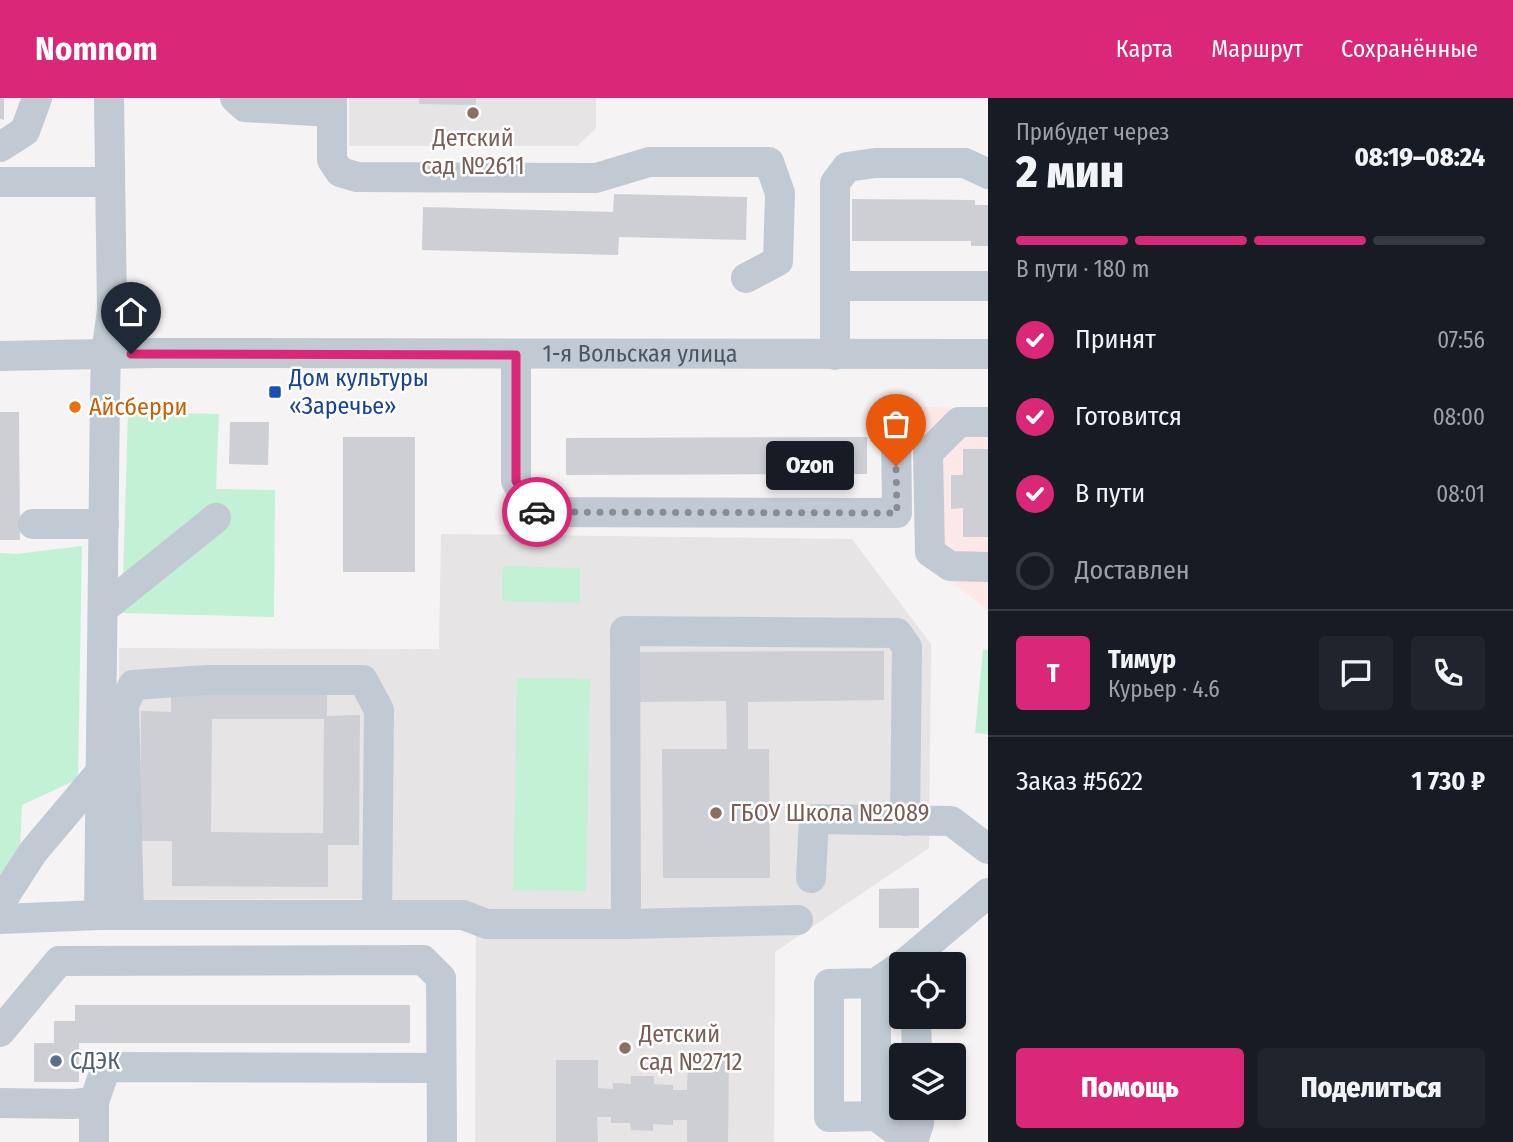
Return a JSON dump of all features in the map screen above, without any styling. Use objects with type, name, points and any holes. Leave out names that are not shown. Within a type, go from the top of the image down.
[{"type":"street","points":[[0,148],[25,131],[37,98]]},
{"type":"street","points":[[99,915],[106,354],[112,310],[109,98]]},
{"type":"street","points":[[235,98],[245,107],[332,105],[332,160],[340,172],[357,177],[596,178],[649,162],[769,162],[780,193],[778,261],[746,278]]},
{"type":"street","points":[[835,355],[835,183],[847,166],[875,163],[965,163],[988,174]]},
{"type":"street","points":[[0,182],[109,182]]},
{"type":"street","points":[[835,286],[988,286]]},
{"type":"street","name":"1-я Вольская улица","points":[[0,356],[988,354]]},
{"type":"street","points":[[516,355],[516,481],[534,512],[897,513],[896,420]]},
{"type":"street","points":[[988,422],[959,422],[928,453],[930,552],[950,566],[988,567]]},
{"type":"street","points":[[104,608],[215,518]]},
{"type":"street","points":[[33,524],[104,524]]},
{"type":"street","points":[[626,924],[625,631],[897,633],[907,647],[905,821]]},
{"type":"street","points":[[129,915],[124,705],[133,685],[208,680],[363,680],[379,710],[377,915]]},
{"type":"street","points":[[0,904],[33,852],[42,830],[102,770]]},
{"type":"street","points":[[42,830],[82,814],[102,819]]},
{"type":"street","points":[[811,878],[814,820],[951,821],[988,849]]},
{"type":"street","points":[[921,952],[988,893]]},
{"type":"street","points":[[0,919],[99,915],[463,915],[487,924],[798,920]]},
{"type":"street","points":[[0,1032],[59,961],[423,960],[441,978],[442,1142]]},
{"type":"street","points":[[889,975],[876,983],[829,984],[829,1117],[876,1116],[912,1142],[919,1120]]},
{"type":"street","points":[[876,983],[876,1116]]},
{"type":"street","points":[[94,1142],[94,1102],[106,1067],[441,1068]]},
{"type":"street","points":[[0,1103],[94,1102]]},
{"type":"shaded area","name":"Детский сад №2611","points":[[349,98],[596,98],[596,128],[577,146],[349,146]]},
{"type":"shaded area","points":[[916,407],[988,408],[988,610],[917,554]]},
{"type":"shaded area","points":[[441,534],[852,539],[931,644],[929,848],[775,952],[774,1142],[475,1142],[476,904],[378,899],[119,900],[119,648],[439,649]]},
{"type":"green space","points":[[128,412],[219,414],[216,489],[275,490],[274,617],[122,613]]},
{"type":"green space","points":[[82,546],[78,779],[22,805],[20,851],[0,885],[0,553],[16,554]]},
{"type":"green space","points":[[503,566],[580,568],[580,603],[502,601]]},
{"type":"green space","points":[[983,649],[988,650],[988,734],[975,733]]},
{"type":"green space","points":[[517,678],[590,679],[586,891],[513,890]]},
{"type":"building","points":[[0,98],[4,98],[4,120],[0,119]]},
{"type":"building","points":[[419,98],[476,98],[476,105],[419,104]]},
{"type":"building","points":[[614,194],[747,197],[746,240],[619,237],[618,255],[422,250],[423,207],[613,212]]},
{"type":"building","points":[[852,199],[975,200],[975,205],[988,205],[988,246],[971,246],[971,241],[852,241]]},
{"type":"building","points":[[0,412],[19,412],[20,540],[0,540]]},
{"type":"building","points":[[230,422],[269,422],[268,465],[229,464]]},
{"type":"building","points":[[343,437],[415,437],[415,572],[343,572]]},
{"type":"building","points":[[867,437],[867,474],[566,475],[566,438]]},
{"type":"building","points":[[963,449],[988,449],[988,537],[963,537],[963,508],[951,509],[951,475],[963,475]]},
{"type":"building","name":"ГБОУ Школа №2089","points":[[884,651],[884,700],[748,702],[748,749],[769,749],[770,878],[663,878],[662,749],[727,749],[726,701],[635,702],[634,652]]},
{"type":"building","points":[[171,694],[327,695],[327,716],[360,715],[359,845],[328,845],[328,887],[172,886],[172,841],[140,841],[141,711],[171,712]],"holes":[[[212,719],[324,719],[323,833],[211,832]]]},
{"type":"building","points":[[919,888],[919,928],[879,928],[879,889]]},
{"type":"building","points":[[75,1005],[410,1005],[410,1043],[79,1043],[79,1082],[34,1082],[34,1043],[54,1043],[54,1021],[75,1021]]},
{"type":"building","points":[[688,1059],[729,1060],[728,1142],[687,1142],[687,1120],[673,1120],[673,1125],[653,1124],[653,1131],[631,1130],[630,1123],[611,1123],[611,1117],[597,1117],[598,1142],[556,1142],[556,1060],[598,1060],[598,1088],[613,1089],[613,1083],[631,1084],[631,1076],[654,1076],[654,1084],[673,1085],[673,1090],[687,1090]]},
{"type":"way so far","points":[[537,512],[897,513],[896,466]]},
{"type":"place","name":"Детский сад №2611","points":[[473,113]]},
{"type":"place","name":"Дом культуры «Заречье»","points":[[275,392]]},
{"type":"place","name":"Айсберри","points":[[75,407]]},
{"type":"place","name":"Ozon","points":[[896,466]]},
{"type":"place","name":"ГБОУ Школа №2089","points":[[716,813]]},
{"type":"place","name":"Детский сад №2712","points":[[625,1048]]},
{"type":"place","name":"СДЭК","points":[[56,1061]]},
{"type":"route","points":[[131,354],[516,355],[516,481],[534,512],[537,512]]}]
